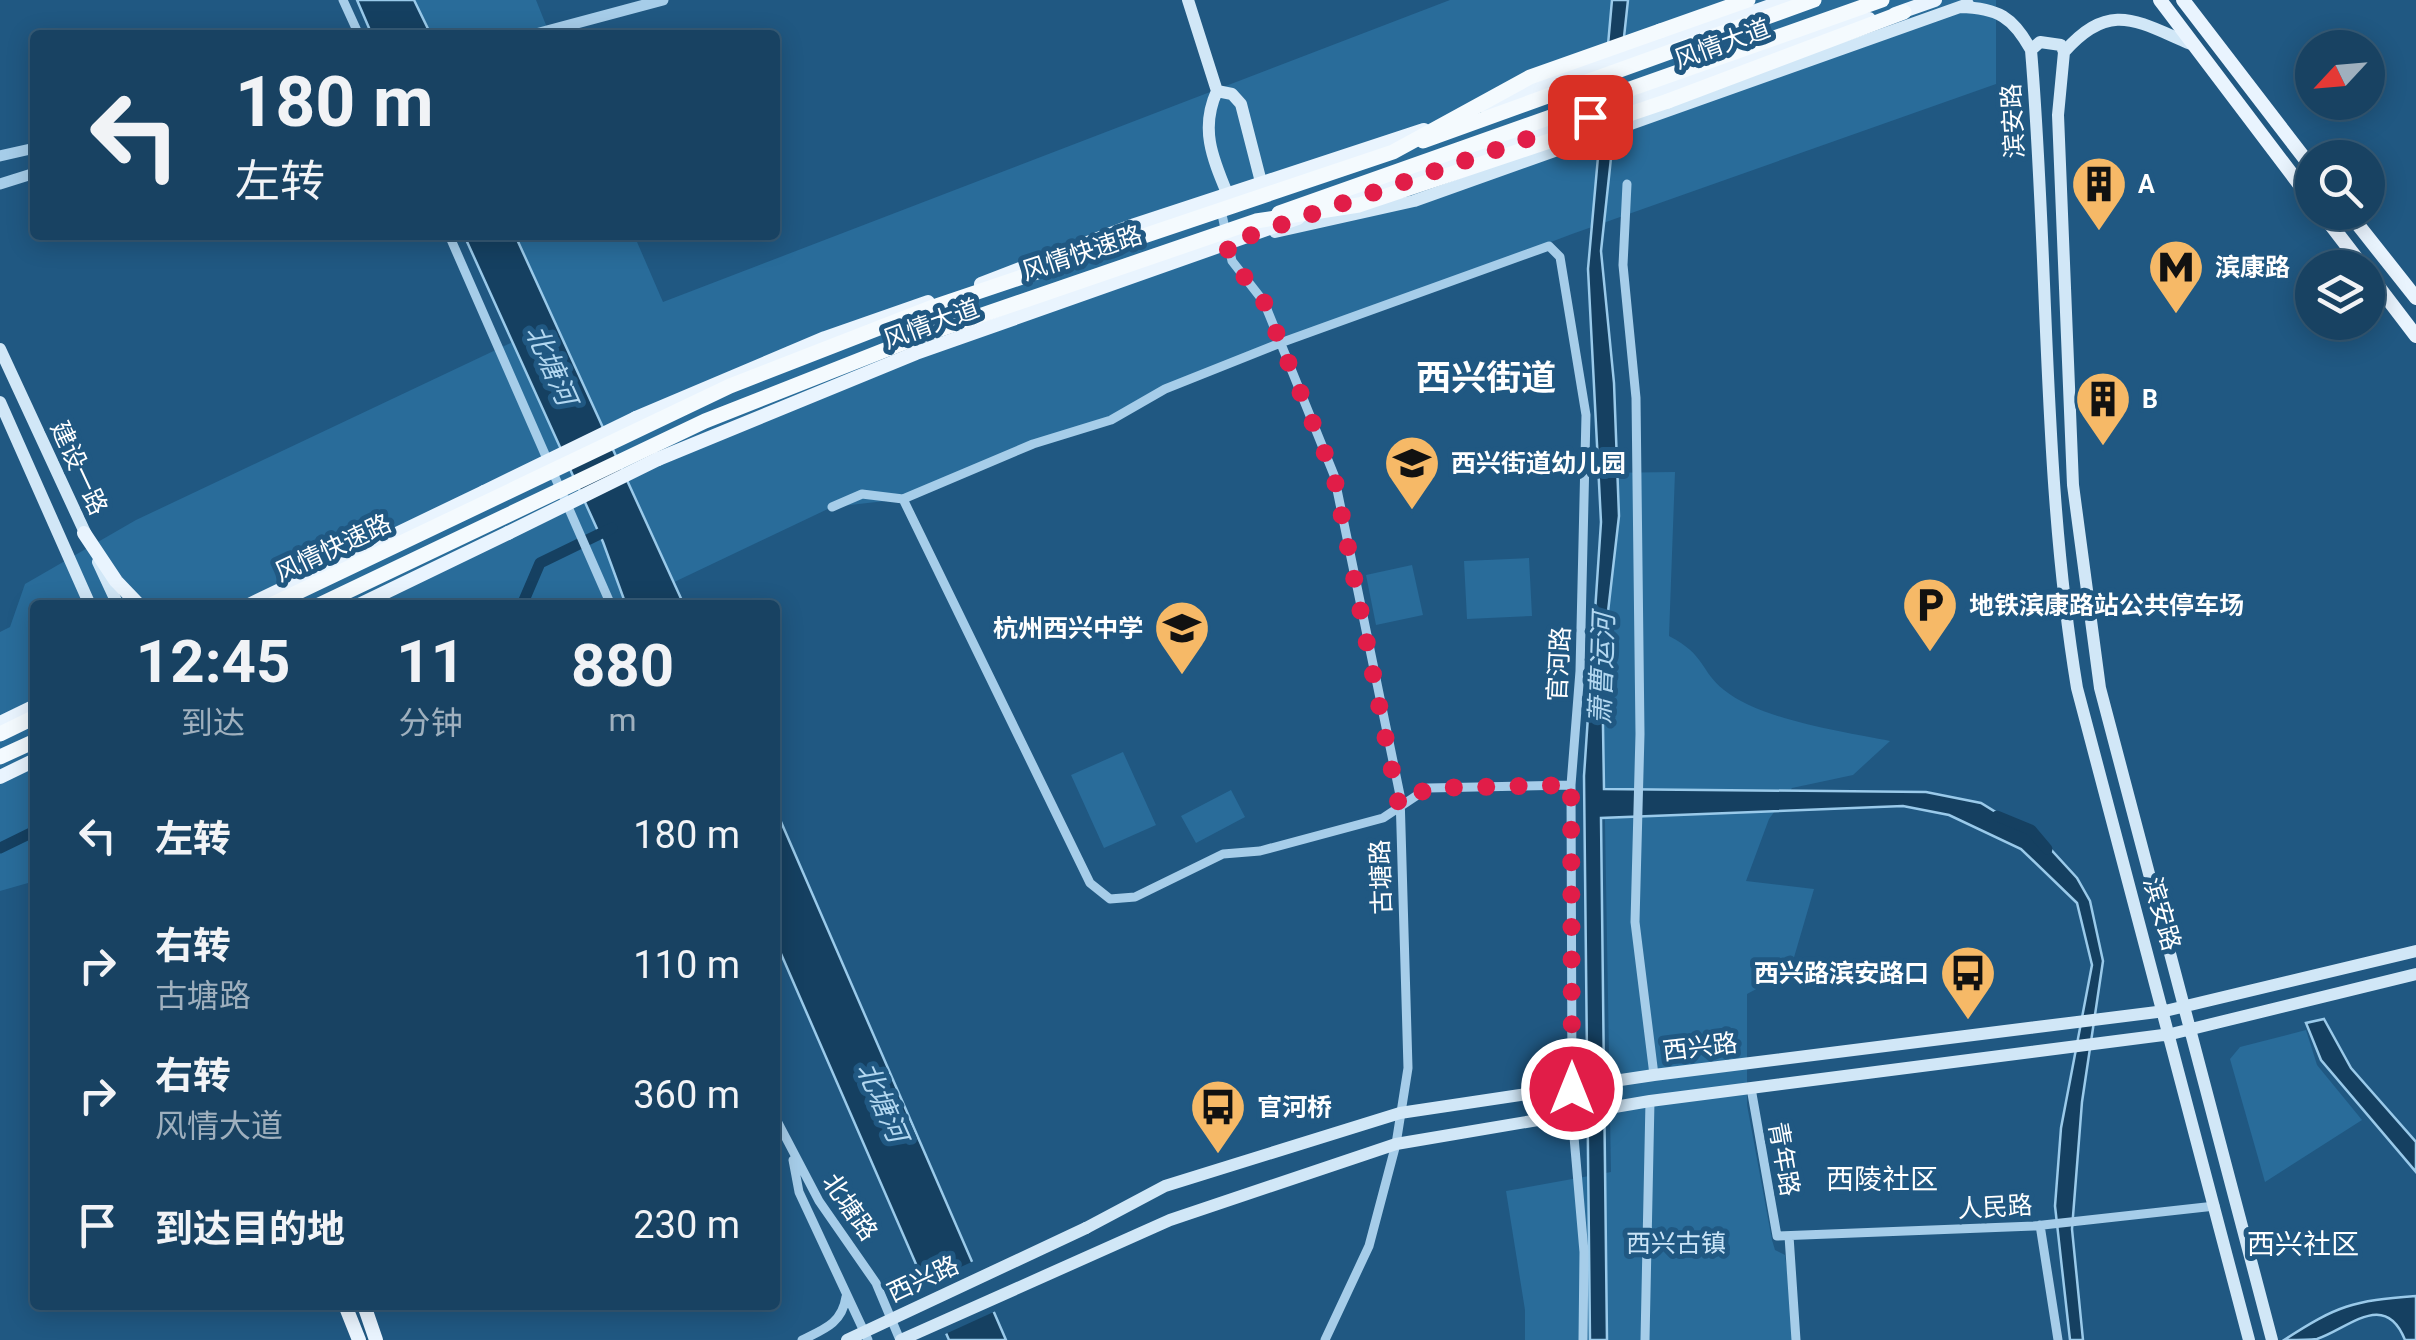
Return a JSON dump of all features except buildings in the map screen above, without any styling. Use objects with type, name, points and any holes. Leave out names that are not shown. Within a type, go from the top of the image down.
[{"type":"highway","points":[[1393,152],[1530,77],[1658,38],[1748,0]]},
{"type":"highway","name":"风情快速路","points":[[281,600],[730,386],[933,308],[1393,152],[1814,0]]},
{"type":"highway","name":"风情快速路","points":[[329,600],[705,421],[966,319],[1255,229],[1882,0]]},
{"type":"highway","points":[[1255,229],[1359,205],[1668,101],[1904,12]]},
{"type":"highway","points":[[0,734],[30,719]]},
{"type":"highway","points":[[0,757],[30,742]]},
{"type":"main road","points":[[1188,0],[1218,91],[1208,110],[1207,130],[1210,154],[1227,193]]},
{"type":"main road","name":"风情大道","points":[[259,600],[636,418],[825,338],[1227,193],[1592,70],[1658,38],[1787,0]]},
{"type":"main road","name":"风情大道","points":[[369,600],[658,458],[932,348],[1226,244],[1255,229],[1590,117],[1828,28],[1904,12],[1935,0]]},
{"type":"main road","points":[[1255,229],[1414,201],[1980,0]]},
{"type":"main road","points":[[2160,0],[2295,179]]},
{"type":"main road","points":[[2183,0],[2295,146]]},
{"type":"main road","points":[[1960,7],[2000,11],[2021,32],[2031,50]]},
{"type":"main road","points":[[2064,52],[2089,27],[2117,17],[2191,44]]},
{"type":"main road","name":"滨安路","points":[[2249,1340],[2166,1010],[2077,688],[2062,605],[2052,489],[2031,50],[2040,42],[2061,45],[2064,52],[2058,115],[2073,485],[2100,688],[2272,1340]]},
{"type":"main road","points":[[1218,91],[1232,94],[1241,104],[1261,182]]},
{"type":"main road","points":[[2335,230],[2350,250]]},
{"type":"main road","points":[[2362,230],[2416,298]]},
{"type":"main road","points":[[2385,295],[2416,336]]},
{"type":"main road","name":"建设一路","points":[[0,350],[116,600]]},
{"type":"main road","name":"建设一路","points":[[0,402],[88,600]]},
{"type":"main road","points":[[84,533],[116,581],[134,600]]},
{"type":"main road","points":[[249,600],[280,590]]},
{"type":"main road","points":[[0,723],[30,708]]},
{"type":"main road","points":[[0,777],[30,762]]},
{"type":"main road","name":"西兴路","points":[[847,1340],[1086,1228],[1165,1186],[1400,1113],[1654,1075],[2166,1010],[2416,951]]},
{"type":"main road","name":"西兴路","points":[[900,1340],[1170,1220],[1396,1144],[1650,1101],[2171,1034],[2416,974]]},
{"type":"main road","points":[[347,1310],[359,1340]]},
{"type":"main road","points":[[365,1310],[376,1340]]},
{"type":"street","points":[[343,0],[357,30]]},
{"type":"street","points":[[550,30],[663,0]]},
{"type":"street","points":[[0,156],[30,149]]},
{"type":"street","points":[[0,184],[30,174]]},
{"type":"street","points":[[1626,184],[1623,264],[1636,398],[1640,734],[1635,922],[1654,1075]]},
{"type":"street","points":[[1226,244],[1219,214],[1227,193]]},
{"type":"street","points":[[450,240],[609,600]]},
{"type":"street","name":"古塘路","points":[[1226,244],[1232,261],[1264,302],[1283,342],[1334,476],[1399,806],[1408,1068],[1396,1144],[1369,1246],[1325,1340]]},
{"type":"street","name":"官河路","points":[[1283,342],[1549,246],[1560,257],[1586,416],[1580,671],[1571,785],[1575,1088]]},
{"type":"street","points":[[832,506],[862,494],[903,499],[1034,444],[1111,420],[1165,389],[1283,342]]},
{"type":"street","points":[[903,499],[1098,893],[1123,901],[1223,854],[1260,851],[1383,818],[1428,788],[1571,785]]},
{"type":"street","name":"青年路","points":[[1751,1088],[1777,1236]]},
{"type":"street","points":[[1645,1340],[1650,1101]]},
{"type":"street","points":[[1575,1114],[1584,1252],[1583,1340]]},
{"type":"street","name":"北塘路","points":[[780,1128],[818,1201],[860,1256],[900,1340]]},
{"type":"street","name":"北塘路","points":[[792,1153],[799,1192],[868,1340]]},
{"type":"street","name":"人民路","points":[[1777,1236],[2040,1225],[2215,1206]]},
{"type":"street","points":[[2040,1225],[2058,1340]]},
{"type":"street","points":[[1789,1236],[1796,1340]]},
{"type":"street","points":[[802,1340],[834,1325],[844,1311],[846,1294]]},
{"type":"green space","points":[[414,0],[536,0],[548,30],[429,30]]},
{"type":"green space","points":[[1450,0],[1996,0],[1996,84],[1572,234],[1165,389],[1111,420],[1033,444],[903,499],[832,507],[637,600],[30,600],[30,882],[0,891],[0,632],[10,627],[25,584],[136,520],[555,322],[517,240],[636,240],[663,302]]},
{"type":"green space","name":"西兴古镇","points":[[1675,472],[1669,636],[1690,650],[1716,683],[1740,700],[1781,717],[1890,741],[1853,775],[1792,788],[1769,819],[1746,881],[1814,889],[1790,971],[1747,994],[1747,1105],[1772,1240],[1775,1250],[1785,1255],[1796,1340],[1525,1340],[1525,1310],[1506,1191],[1611,1172],[1599,473]]},
{"type":"green space","points":[[1529,558],[1532,616],[1467,619],[1464,561]]},
{"type":"green space","points":[[1412,565],[1423,615],[1376,625],[1366,575]]},
{"type":"green space","points":[[1123,752],[1156,825],[1104,848],[1071,775]]},
{"type":"green space","points":[[1231,790],[1245,817],[1196,843],[1181,816]]},
{"type":"green space","points":[[2306,1030],[2317,1065],[2362,1120],[2265,1182],[2230,1059],[2240,1047]]},
{"type":"water","points":[[357,0],[414,0],[429,30],[370,30]]},
{"type":"water","name":"萧曹运河","points":[[1612,0],[1628,0],[1601,251],[1614,383],[1619,516],[1602,664],[1604,789],[1926,792],[1981,803],[2044,842],[2077,878],[2090,901],[2103,961],[2082,1102],[2072,1229],[2083,1340],[2070,1340],[2055,1206],[2061,1128],[2092,965],[2077,903],[2021,849],[1949,815],[1903,806],[1601,818],[1607,1340],[1590,1340],[1584,776],[1601,522],[1588,269]]},
{"type":"water","name":"北塘河","points":[[466,240],[517,240],[682,600],[624,600],[603,542]]},
{"type":"water","name":"北塘河","points":[[780,820],[1006,1340],[949,1340],[780,951]]},
{"type":"water","points":[[2324,1019],[2351,1068],[2416,1142],[2416,1172],[2321,1060],[2306,1023]]},
{"type":"water","points":[[2416,1296],[2416,1340],[2405,1340],[2397,1325],[2377,1315],[2353,1321],[2317,1339],[2284,1340],[2346,1307]]},
{"type":"pier","points":[[976,1260],[998,1310],[941,1336],[919,1286]]},
{"type":"waterway","points":[[524,600],[540,563],[612,528]]},
{"type":"waterway","points":[[1997,816],[2031,830],[2047,849]]},
{"type":"waterway","points":[[0,848],[30,833]]},
{"type":"place","name":"A","points":[[2099,233]]},
{"type":"place","name":"滨康路","points":[[2176,316]]},
{"type":"place","name":"B","points":[[2103,448]]},
{"type":"place","name":"西兴街道幼儿园","points":[[1412,512]]},
{"type":"place","name":"地铁滨康路站公共停车场","points":[[1930,654]]},
{"type":"place","name":"杭州西兴中学","points":[[1182,677]]},
{"type":"place","name":"西兴路滨安路口","points":[[1968,1022]]},
{"type":"place","name":"官河桥","points":[[1218,1156]]},
{"type":"district","name":"西兴街道","points":[[1486,378]]},
{"type":"district","name":"西陵社区","points":[[1882,1179]]},
{"type":"district","name":"西兴社区","points":[[2303,1244]]},
{"type":"route","points":[[1572,1089],[1571,785],[1428,788],[1399,806],[1400,795],[1334,476],[1283,342],[1264,302],[1232,261],[1226,244],[1340,201],[1590,117]]}]
